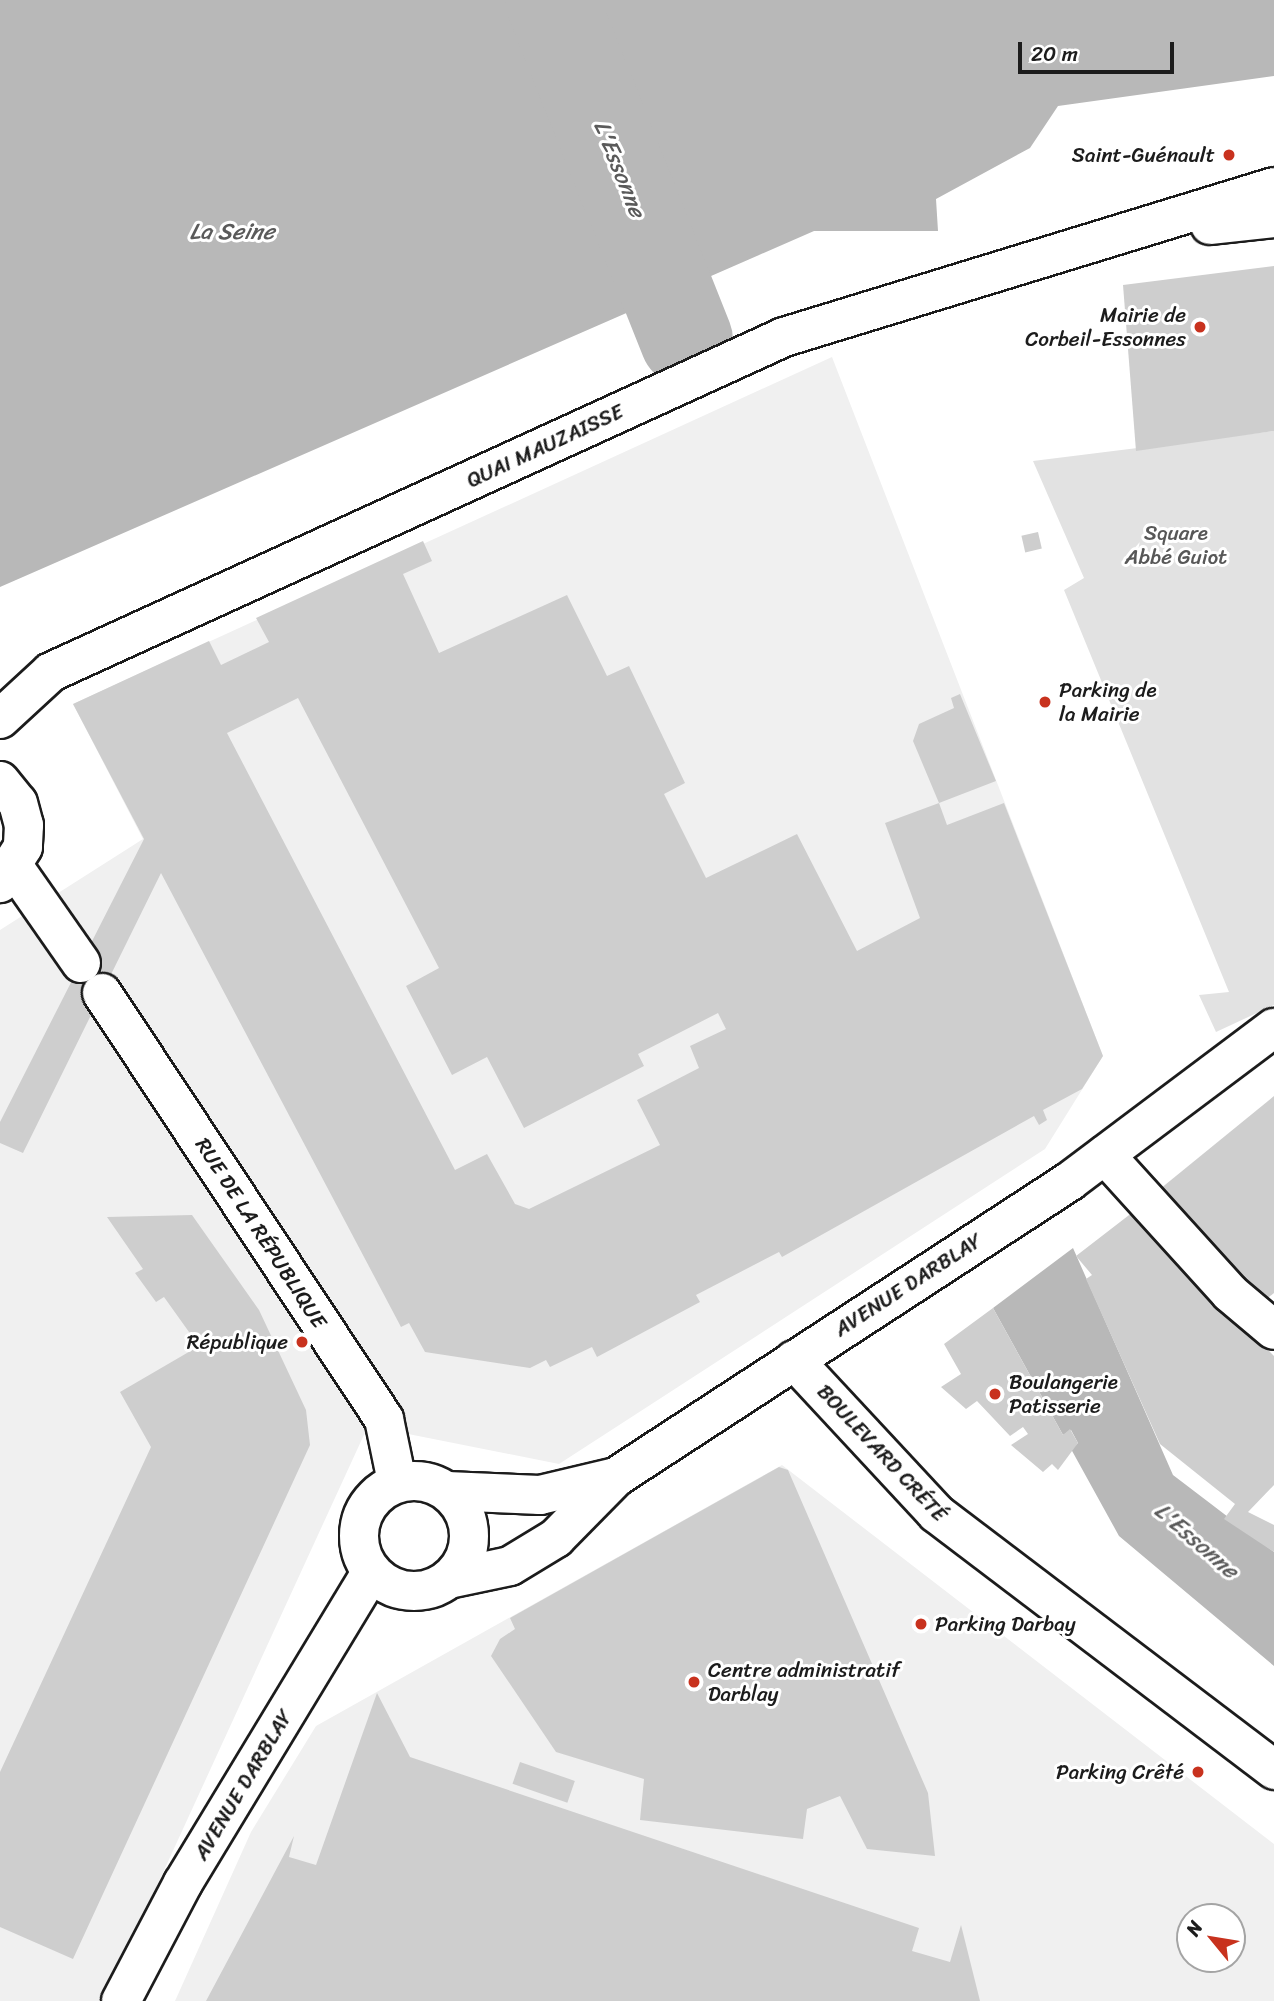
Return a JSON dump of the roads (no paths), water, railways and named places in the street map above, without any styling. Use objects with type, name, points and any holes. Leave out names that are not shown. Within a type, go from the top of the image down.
[{"type":"main road","name":"QUAI MAUZAISSE","points":[[0,719],[51,672],[784,337],[1274,187]]},
{"type":"main road","name":"QUAI MAUZAISSE","points":[[1119,235],[1274,218]]},
{"type":"main road","points":[[0,781],[19,803],[24,825],[7,875]]},
{"type":"main road","name":"RUE DE LA RÉPUBLIQUE","points":[[7,875],[92,978],[384,1419],[397,1482]]},
{"type":"main road","name":"AVENUE DARBLAY","points":[[121,2001],[183,1883],[371,1572],[409,1591],[510,1566],[556,1538],[616,1477],[1105,1155],[1274,1028]]},
{"type":"main road","points":[[1105,1155],[1230,1293],[1274,1330]]},
{"type":"main road","name":"BOULEVARD CRÉTÉ","points":[[794,1360],[936,1513],[1274,1770]]},
{"type":"main road","name":"AVENUE DARBLAY","points":[[397,1482],[415,1480],[447,1491],[540,1495],[616,1477]]},
{"type":"main road","points":[[371,1572],[358,1531],[364,1511],[397,1482]]},
{"type":"main road","points":[[447,1491],[467,1519],[469,1541],[449,1579]]},
{"type":"water","name":"La Seine","points":[[0,0],[1274,0],[1274,76],[1058,106],[1030,148],[936,199],[938,231],[814,231],[0,587]]},
{"type":"water","points":[[1073,1248],[1173,1475],[1274,1552],[1274,1666],[1119,1536],[1071,1449],[1078,1443],[1071,1430],[1063,1435],[993,1308]]},
{"type":"waterway","name":"L'Essonne","points":[[551,0],[686,339]]},
{"type":"place","name":"Saint-Guénault","points":[[1229,155]]},
{"type":"place","name":"Mairie de Corbeil-Essonnes","points":[[1200,327]]},
{"type":"place","name":"Parking de la Mairie","points":[[1045,702]]},
{"type":"place","name":"République","points":[[302,1342]]},
{"type":"place","name":"Boulangerie Patisserie","points":[[995,1394]]},
{"type":"place","name":"Parking Darbay","points":[[921,1624]]},
{"type":"place","name":"Centre administratif Darblay","points":[[694,1682]]},
{"type":"place","name":"Parking Crêté","points":[[1198,1772]]},
{"type":"park label","name":"Square Abbé Guiot","points":[[1176,545]]}]
